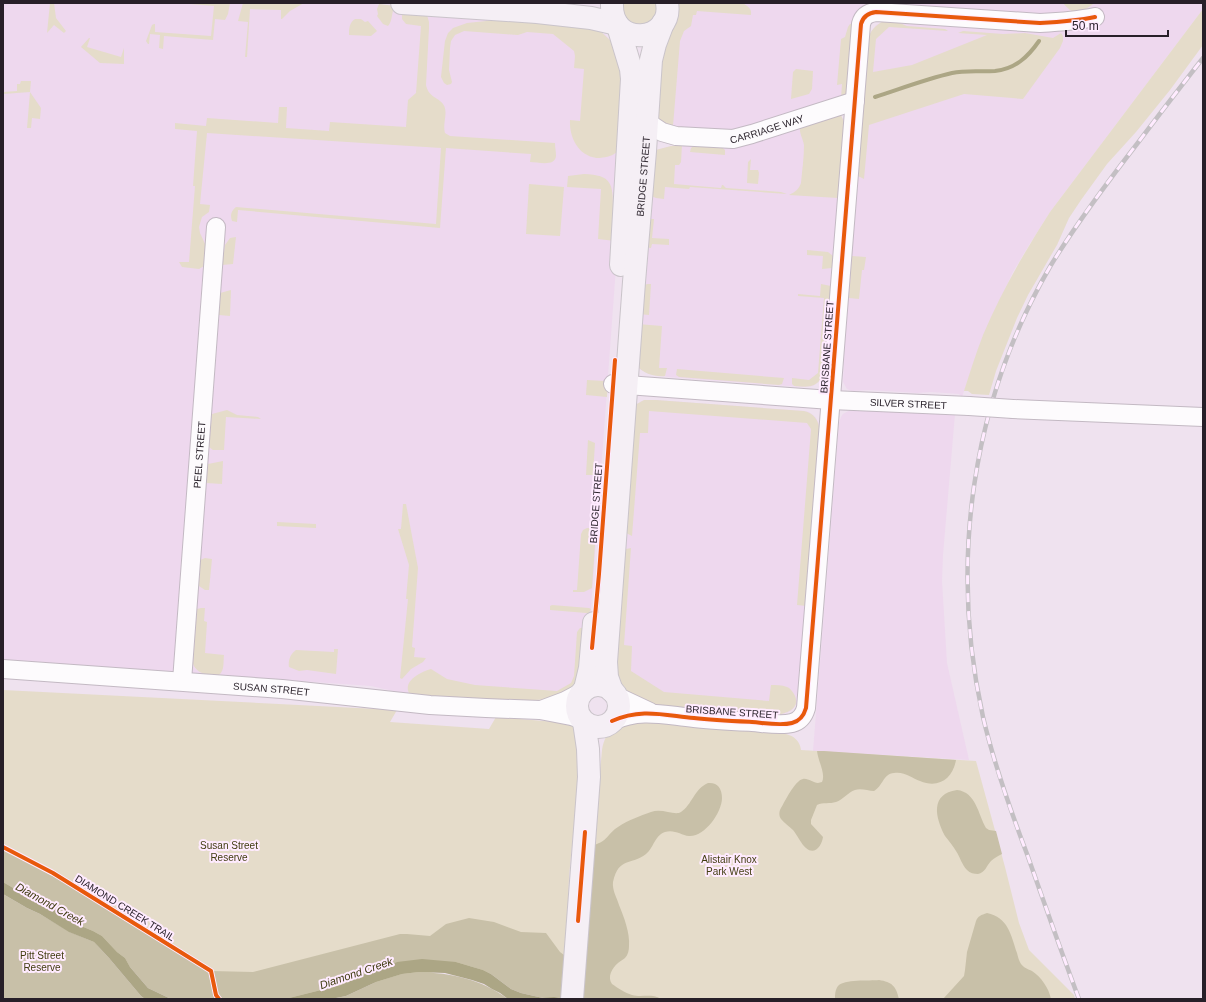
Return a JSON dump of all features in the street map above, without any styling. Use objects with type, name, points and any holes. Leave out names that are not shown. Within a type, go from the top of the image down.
[{"type":"main road","points":[[402,3],[537,12],[591,18],[617,25],[624,31],[639,36],[649,35],[657,30],[667,11]]},
{"type":"main road","name":"BRIDGE STREET","points":[[612,3],[612,13],[631,69],[632,80],[619,306],[620,385],[606,662],[607,677],[614,693]]},
{"type":"main road","name":"BRIDGE STREET","points":[[584,690],[590,668],[645,151],[651,60],[667,11]]},
{"type":"main road","points":[[572,999],[589,777],[588,749],[582,720],[577,708],[579,697],[584,690],[593,685],[600,685],[606,687],[614,693],[618,703],[618,710],[616,716],[598,742],[589,777]]},
{"type":"main road","points":[[582,720],[595,727],[610,723]]},
{"type":"street","name":"BRISBANE STREET","points":[[610,723],[629,715],[653,713],[781,724],[796,722],[805,713],[861,24],[864,18],[869,13],[876,12],[1040,23],[1076,21],[1095,17]]},
{"type":"street","name":"CARRIAGE WAY","points":[[647,122],[662,132],[676,136],[733,139],[855,100]]},
{"type":"street","name":"CARRIAGE WAY","points":[[645,151],[676,136]]},
{"type":"street","name":"PEEL STREET","points":[[182,681],[216,227]]},
{"type":"street","name":"SILVER STREET","points":[[620,385],[831,400],[1203,417]]},
{"type":"street","name":"SUSAN STREET","points":[[3,669],[182,681],[326,693],[430,705],[540,710],[571,716],[582,720]]},
{"type":"street","name":"SUSAN STREET","points":[[540,710],[565,701],[584,690]]},
{"type":"street","name":"BRISBANE STREET","points":[[614,693],[638,707],[653,713]]},
{"type":"shaded area","points":[[3,3],[357,3],[410,7],[605,34],[610,40],[618,55],[616,267],[587,663],[571,693],[406,694],[371,686],[3,660]]},
{"type":"shaded area","points":[[679,3],[874,3],[863,7],[845,95],[742,131],[669,129],[671,31],[678,19]]},
{"type":"shaded area","points":[[886,3],[1203,3],[1203,9],[1050,212],[1029,245],[1013,272],[983,336],[962,397],[959,394],[931,392],[917,393],[869,390],[852,391],[847,389],[843,382],[846,324],[864,113],[864,85],[869,35],[876,25],[880,23],[1058,14],[992,11]]},
{"type":"shaded area","points":[[831,113],[843,118],[844,122],[824,368],[821,379],[813,386],[802,387],[668,377],[649,374],[640,369],[634,355],[652,151],[671,146],[698,145]]},
{"type":"shaded area","points":[[644,400],[804,411],[813,415],[819,424],[820,430],[798,702],[792,710],[787,713],[781,715],[669,707],[612,677],[640,402]]},
{"type":"shaded area","points":[[852,409],[955,414],[942,581],[947,663],[969,760],[813,751],[839,423],[843,414]]},
{"type":"shaded area","points":[[3,882],[32,899],[45,903],[74,923],[102,936],[125,958],[130,967],[148,988],[171,999],[145,999],[94,942],[69,932],[3,894]]},
{"type":"shaded area","points":[[422,959],[456,962],[483,970],[511,989],[521,993],[543,998],[554,997],[563,999],[508,999],[484,984],[472,980],[445,973],[419,972],[402,974],[376,982],[346,996],[331,999],[285,999],[341,985],[374,970],[397,962]]},
{"type":"green space","points":[[50,3],[54,3],[56,18],[66,31],[64,33],[54,25],[47,33]]},
{"type":"green space","points":[[178,3],[230,3],[225,20],[215,19],[213,40],[164,36],[163,49],[159,48],[160,35],[150,34],[148,44],[146,41],[152,25],[154,24],[155,32],[211,36],[214,6]]},
{"type":"green space","points":[[243,3],[304,3],[290,11],[282,19],[281,10],[250,9],[247,57],[245,57],[248,22],[238,21]]},
{"type":"green space","points":[[623,3],[657,3],[657,12],[649,22],[635,25],[624,17]]},
{"type":"green space","points":[[679,3],[743,3],[751,11],[751,15],[697,11],[696,15],[693,15],[691,26],[684,31],[680,41],[673,126],[683,127],[683,130],[660,126],[656,111],[656,73],[671,31],[678,19]]},
{"type":"green space","points":[[1063,3],[1094,3],[1086,9],[1076,12],[1070,10]]},
{"type":"green space","points":[[379,4],[395,6],[391,22],[388,26],[383,24],[377,16]]},
{"type":"green space","points":[[1203,9],[1203,45],[1170,90],[1136,132],[1107,164],[1069,218],[1057,245],[1028,295],[1017,318],[996,371],[989,395],[972,394],[968,391],[964,391],[990,319],[1014,272],[1050,212]]},
{"type":"green space","points":[[402,12],[427,15],[429,28],[426,85],[431,95],[441,101],[445,107],[445,133],[450,136],[555,143],[556,156],[553,162],[530,162],[531,154],[446,148],[440,228],[238,210],[237,222],[232,221],[231,217],[231,213],[236,207],[436,224],[441,148],[207,133],[200,204],[210,205],[209,212],[202,217],[199,227],[206,246],[204,266],[199,269],[182,267],[179,262],[189,262],[195,186],[193,186],[197,131],[175,129],[175,123],[206,126],[207,118],[278,123],[279,107],[287,107],[286,128],[329,131],[330,122],[406,127],[408,100],[416,93],[421,26],[406,24],[402,19]]},
{"type":"green space","points":[[535,16],[599,30],[610,40],[623,69],[618,151],[614,154],[600,158],[593,157],[581,151],[577,146],[571,134],[570,120],[580,121],[584,69],[574,68],[574,51],[553,34],[527,32],[518,35],[464,31],[455,35],[451,41],[450,48],[449,70],[452,82],[451,84],[447,85],[444,83],[441,77],[445,41],[448,33],[453,28],[467,23]]},
{"type":"green space","points":[[355,19],[361,19],[365,22],[368,21],[377,31],[371,36],[349,35],[350,24]]},
{"type":"green space","points":[[884,21],[897,22],[907,26],[945,29],[948,31],[889,27],[876,39],[873,72],[912,65],[987,35],[958,33],[963,31],[1003,34],[1025,33],[1053,38],[1061,33],[1063,36],[1063,41],[1060,48],[1023,99],[964,94],[869,125],[864,179],[858,176],[868,40],[873,29]]},
{"type":"green space","points":[[850,24],[853,24],[847,92],[841,98],[842,84],[837,85],[841,39],[845,37]]},
{"type":"green space","points":[[89,38],[87,47],[121,57],[124,48],[124,64],[100,63],[81,47]]},
{"type":"green space","points":[[796,69],[813,71],[812,89],[809,94],[791,99],[793,72]]},
{"type":"green space","points":[[21,81],[31,81],[30,92],[3,94],[3,92],[17,91],[17,84],[20,84]]},
{"type":"green space","points":[[30,92],[41,108],[40,119],[32,118],[31,128],[27,128]]},
{"type":"green space","points":[[841,115],[844,122],[838,198],[789,195],[799,187],[801,183],[804,145],[800,127]]},
{"type":"green space","points":[[682,145],[681,162],[679,165],[675,165],[674,184],[721,188],[723,185],[726,188],[781,192],[787,194],[690,187],[689,189],[665,187],[664,199],[651,196],[652,151]]},
{"type":"green space","points":[[695,145],[720,146],[725,150],[725,155],[690,152],[691,148]]},
{"type":"green space","points":[[751,159],[750,170],[758,170],[759,173],[758,184],[747,183],[748,162]]},
{"type":"green space","points":[[584,174],[600,176],[609,182],[613,200],[615,241],[598,239],[601,189],[567,187],[568,176]]},
{"type":"green space","points":[[529,184],[564,187],[560,236],[526,234]]},
{"type":"green space","points":[[649,219],[654,219],[652,238],[669,239],[669,245],[652,244],[651,248],[642,247]]},
{"type":"green space","points":[[236,237],[233,264],[222,265],[225,245],[230,238]]},
{"type":"green space","points":[[807,250],[828,252],[833,256],[832,268],[822,269],[823,256],[807,255]]},
{"type":"green space","points":[[852,256],[866,257],[864,270],[862,270],[859,299],[849,298]]},
{"type":"green space","points":[[651,284],[649,315],[639,314],[639,286]]},
{"type":"green space","points":[[821,284],[831,286],[823,375],[814,385],[807,387],[794,386],[792,384],[792,378],[809,380],[818,373],[824,298],[798,296],[798,294],[820,296]]},
{"type":"green space","points":[[231,290],[230,316],[219,315],[220,293]]},
{"type":"green space","points":[[638,324],[662,326],[659,368],[667,368],[665,376],[650,374],[637,366]]},
{"type":"green space","points":[[677,369],[784,378],[782,384],[779,385],[679,377],[676,375]]},
{"type":"green space","points":[[587,380],[605,381],[608,383],[607,397],[586,395]]},
{"type":"green space","points":[[644,400],[804,411],[810,413],[815,418],[820,430],[806,606],[797,605],[811,429],[807,423],[649,411],[648,433],[640,433],[632,536],[624,532],[635,405]]},
{"type":"green space","points":[[227,410],[237,415],[258,417],[261,419],[226,417],[224,450],[213,450],[209,447],[212,414]]},
{"type":"green space","points":[[588,440],[595,443],[593,475],[586,475]]},
{"type":"green space","points":[[223,461],[222,484],[206,483],[208,464]]},
{"type":"green space","points":[[403,504],[406,504],[418,568],[412,647],[415,648],[414,657],[426,658],[423,662],[411,669],[402,679],[400,678],[408,599],[406,599],[409,565],[398,529],[401,529]]},
{"type":"green space","points":[[277,522],[316,524],[316,528],[277,526]]},
{"type":"green space","points":[[593,528],[596,531],[592,588],[584,592],[573,592],[573,590],[577,590],[581,534],[583,530]]},
{"type":"green space","points":[[631,548],[624,645],[632,646],[631,671],[664,692],[769,701],[771,685],[788,687],[796,699],[795,707],[788,712],[775,715],[669,707],[650,704],[616,686],[621,555],[626,549]]},
{"type":"green space","points":[[205,558],[212,559],[209,590],[205,590],[199,586],[200,560]]},
{"type":"green space","points":[[550,606],[591,609],[589,613],[550,610]]},
{"type":"green space","points":[[205,608],[204,621],[207,622],[205,653],[224,655],[223,668],[219,675],[201,672],[195,668],[193,664],[197,609]]},
{"type":"green space","points":[[580,628],[586,628],[580,684],[555,699],[514,701],[484,700],[410,695],[408,690],[408,685],[413,678],[422,672],[431,669],[447,679],[475,685],[557,691],[571,683],[574,676],[577,632]]},
{"type":"green space","points":[[334,649],[338,649],[336,674],[307,670],[299,671],[289,667],[290,658],[296,650],[334,652]]},
{"type":"green space","name":"Susan Street Reserve","points":[[3,690],[397,710],[390,722],[489,729],[496,717],[568,723],[576,727],[579,772],[569,877],[566,977],[562,977],[561,998],[469,966],[285,999],[171,999],[130,967],[3,882]]},
{"type":"green space","name":"Alistair Knox Park West","points":[[634,720],[786,734],[796,739],[801,750],[976,761],[1019,923],[1029,950],[1074,995],[1075,999],[583,999],[585,978],[581,978],[602,750],[606,737],[612,729]]},
{"type":"green space","points":[[817,751],[956,760],[952,772],[948,777],[939,783],[927,783],[905,774],[894,773],[885,778],[874,791],[857,789],[836,802],[817,805],[811,820],[811,824],[823,837],[820,846],[812,851],[804,847],[793,830],[781,819],[779,813],[790,792],[800,780],[805,779],[816,783],[822,782],[823,775]]},
{"type":"green space","points":[[708,783],[718,786],[721,791],[722,798],[719,810],[712,823],[695,835],[689,836],[671,831],[661,834],[646,854],[641,858],[622,865],[619,868],[613,882],[614,891],[628,930],[629,946],[626,957],[612,970],[610,978],[612,984],[629,994],[636,996],[654,996],[661,999],[583,999],[585,978],[581,978],[594,845],[605,839],[614,830],[630,820],[643,815],[655,811],[675,813],[681,812],[685,809],[699,789]]},
{"type":"green space","points":[[957,790],[968,795],[976,804],[986,828],[996,831],[1002,854],[992,860],[984,871],[978,874],[971,873],[965,868],[955,849],[945,836],[937,814],[937,807],[942,796],[948,792]]},
{"type":"green space","points":[[3,849],[100,902],[211,971],[253,972],[400,934],[430,936],[446,924],[469,918],[494,922],[521,932],[546,933],[560,952],[568,958],[566,977],[562,976],[561,998],[543,998],[521,993],[511,989],[483,970],[456,962],[397,962],[341,985],[285,999],[171,999],[148,988],[130,967],[125,958],[102,936],[74,923],[45,903],[32,899],[3,882]]},
{"type":"green space","name":"Pitt Street Reserve","points":[[3,894],[70,932],[94,942],[145,999],[3,999]]},
{"type":"green space","points":[[987,913],[1000,918],[1008,928],[1021,964],[1035,973],[1041,980],[1051,999],[943,999],[964,976],[967,952],[976,921],[980,916]]},
{"type":"green space","points":[[419,972],[465,978],[487,986],[508,999],[331,999],[346,996],[376,982],[392,977]]},
{"type":"green space","points":[[879,980],[893,985],[899,999],[835,999],[836,989],[841,984],[851,981]]},
{"type":"waterway","points":[[875,97],[952,73],[968,71],[995,71],[1009,68],[1026,57],[1039,41]]},
{"type":"railway","points":[[1079,999],[997,769],[983,717],[973,659],[968,601],[968,542],[974,485],[985,428],[1002,372],[1024,317],[1051,265],[1105,186],[1203,58]]},
{"type":"cycle path","points":[[612,721],[633,715],[662,714],[783,724],[797,721],[805,711],[861,24],[863,19],[868,14],[876,12],[1040,23],[1095,17]]},
{"type":"cycle path","points":[[592,648],[615,360]]},
{"type":"cycle path","points":[[578,921],[585,832]]},
{"type":"cycle path","name":"DIAMOND CREEK TRAIL","points":[[3,847],[53,873],[211,971],[216,995],[219,999]]},
{"type":"water label","name":"Diamond Creek","points":[[50,904]]},
{"type":"water label","name":"Diamond Creek","points":[[356,973]]}]
